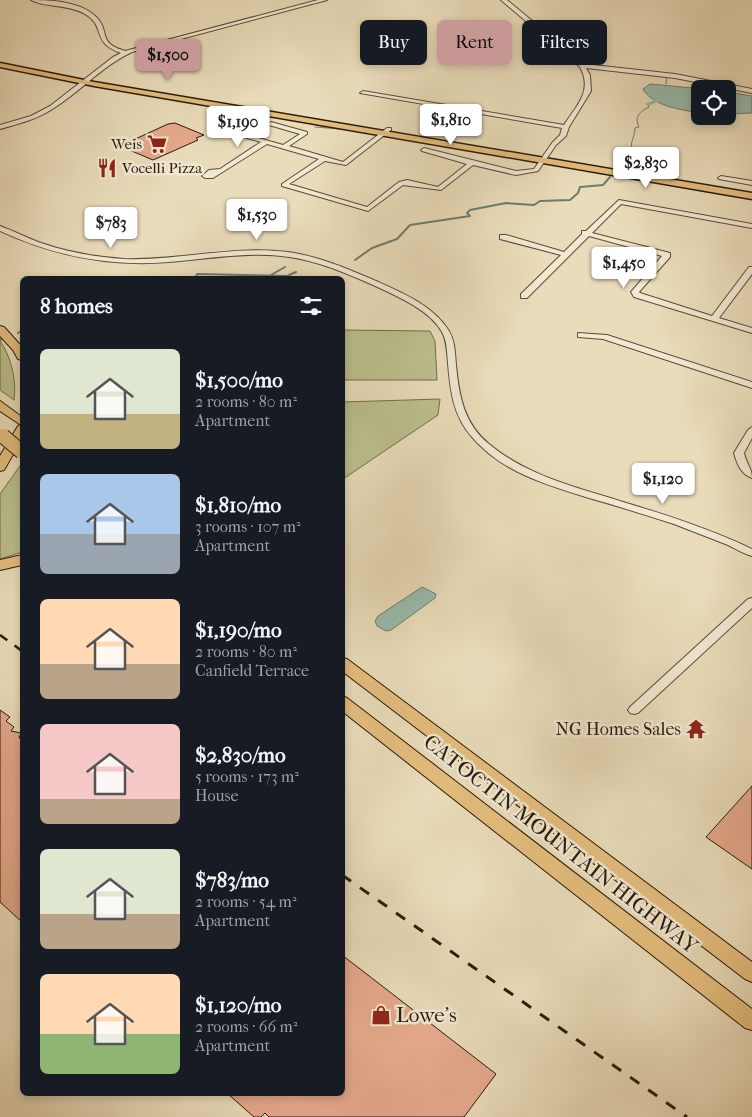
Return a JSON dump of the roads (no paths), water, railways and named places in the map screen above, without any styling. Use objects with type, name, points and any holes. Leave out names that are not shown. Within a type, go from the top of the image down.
[{"type":"highway","points":[[0,329],[20,353]]},
{"type":"highway","points":[[2,406],[20,420]]},
{"type":"highway","points":[[0,467],[20,432]]},
{"type":"highway","points":[[1,435],[20,450]]},
{"type":"highway","points":[[0,565],[20,560]]},
{"type":"highway","name":"CATOCTIN MOUNTAIN HIGHWAY","points":[[345,665],[752,973]]},
{"type":"highway","name":"CATOCTIN MOUNTAIN HIGHWAY","points":[[345,704],[752,1021]]},
{"type":"main road","points":[[0,60],[87,80]]},
{"type":"main road","points":[[0,64],[546,158],[752,191]]},
{"type":"main road","points":[[546,158],[752,196]]},
{"type":"street","points":[[34,0],[69,6],[91,15],[98,23],[105,44],[125,53]]},
{"type":"street","points":[[0,126],[40,114],[52,107],[125,53],[324,0]]},
{"type":"street","points":[[424,150],[472,163],[523,173],[536,170],[554,144],[563,136],[566,127],[588,91],[587,75],[582,66],[504,0]]},
{"type":"street","points":[[582,66],[675,76],[752,91]]},
{"type":"street","points":[[363,93],[566,127]]},
{"type":"street","points":[[271,124],[305,133]]},
{"type":"street","points":[[229,128],[249,137],[344,164],[388,131]]},
{"type":"street","points":[[284,147],[312,128]]},
{"type":"street","points":[[217,172],[222,171],[266,142]]},
{"type":"street","points":[[324,158],[284,185],[368,209],[401,183],[408,182],[439,189],[472,163]]},
{"type":"street","points":[[721,178],[752,184]]},
{"type":"street","points":[[524,296],[585,233],[616,203],[622,201],[752,226]]},
{"type":"street","points":[[0,228],[44,248],[97,259],[162,261],[254,252],[294,255],[325,264],[408,299],[428,312],[446,333],[451,351],[455,395],[461,416],[478,439],[497,456],[532,476],[688,526],[752,553]]},
{"type":"street","points":[[585,233],[667,255],[635,294],[752,330]]},
{"type":"street","points":[[503,237],[564,254]]},
{"type":"street","points":[[714,319],[748,280],[752,269]]},
{"type":"street","points":[[580,335],[604,337],[752,385]]},
{"type":"street","points":[[752,430],[739,453],[740,462],[752,475]]},
{"type":"street","points":[[634,710],[752,602]]},
{"type":"waterway","points":[[666,84],[667,76]]},
{"type":"waterway","points":[[648,104],[657,101]]},
{"type":"waterway","points":[[625,165],[626,157],[633,154],[631,144],[635,128],[639,127],[638,117],[643,110],[649,107],[648,104]]},
{"type":"waterway","points":[[315,127],[340,129]]},
{"type":"waterway","points":[[355,260],[372,248],[397,239],[410,225],[470,216],[467,213],[470,210],[506,203],[534,205],[540,201],[570,200],[578,193],[580,187],[603,185],[610,177]]},
{"type":"waterway","points":[[271,275],[285,267]]},
{"type":"waterway","points":[[287,276],[296,272]]},
{"type":"waterway","points":[[196,276],[197,274],[287,276]]},
{"type":"railway","points":[[0,635],[20,650]]},
{"type":"railway","points":[[345,877],[687,1117]]},
{"type":"place","name":"Weis","points":[[157,144]]},
{"type":"place","name":"Vocelli Pizza","points":[[107,168]]},
{"type":"place","name":"NG Homes Sales","points":[[696,729]]},
{"type":"place","name":"Lowe's","points":[[381,1015]]}]
